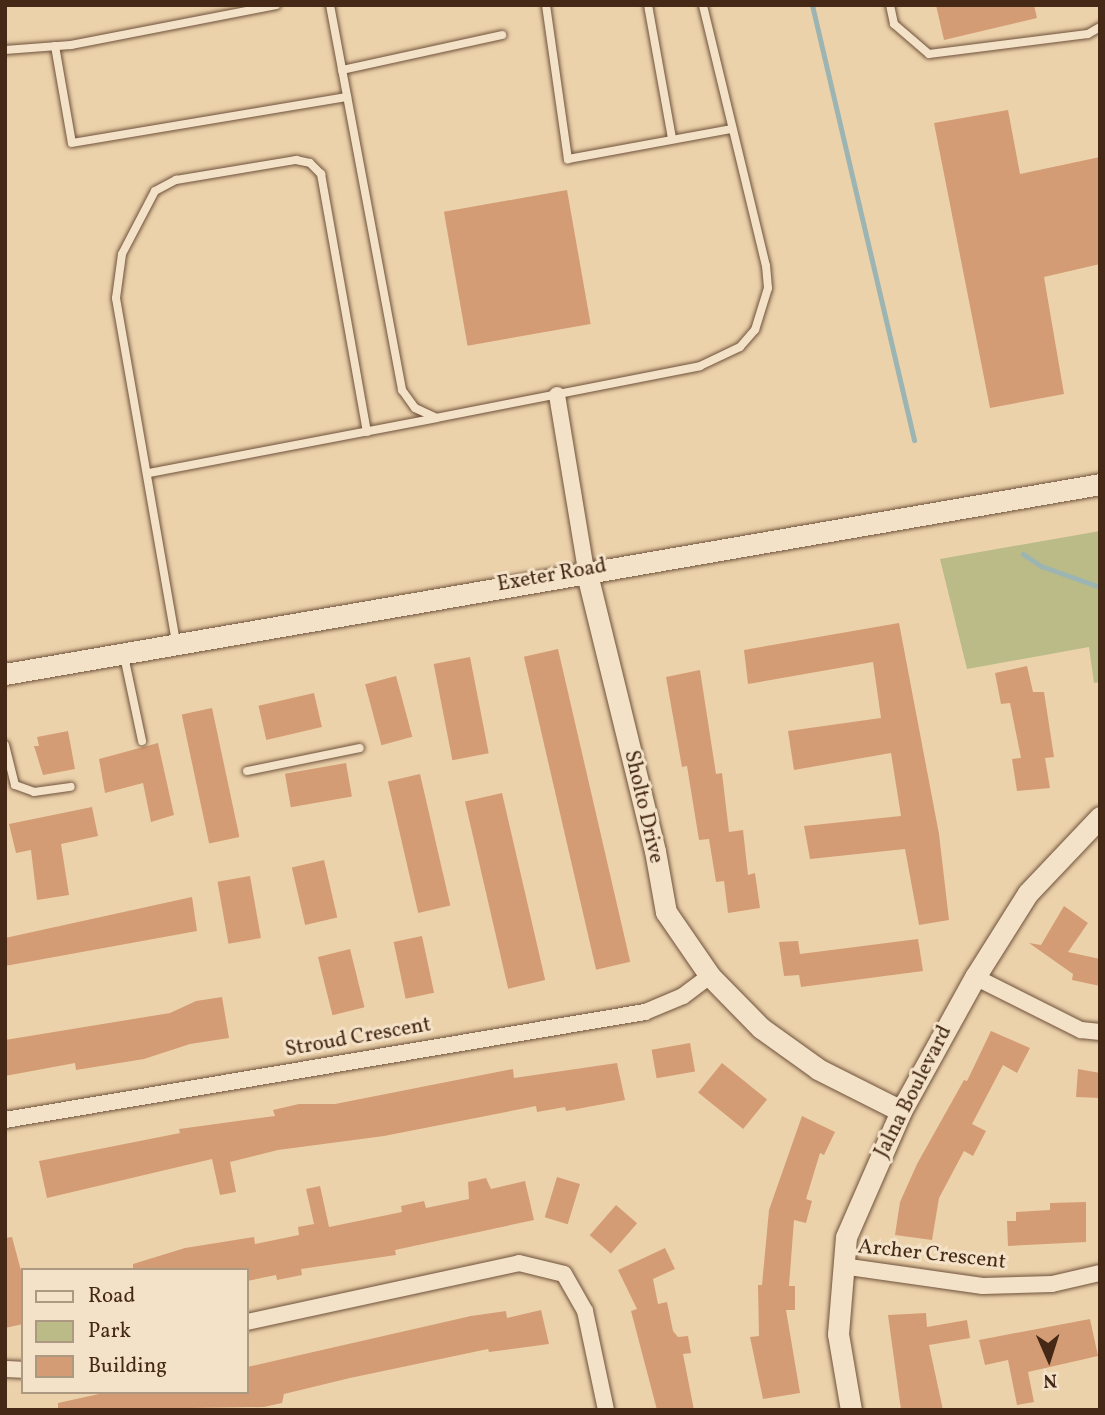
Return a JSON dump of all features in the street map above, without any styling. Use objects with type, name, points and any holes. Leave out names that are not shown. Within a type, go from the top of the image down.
[{"type":"street","name":"Sholto Drive","points":[[557,395],[586,570],[655,851],[666,912],[710,976],[761,1028],[818,1069],[901,1111]]},
{"type":"street","name":"Exeter Road","points":[[5,674],[586,570],[1100,484]]},
{"type":"street","name":"Jalna Boulevard","points":[[851,1410],[838,1334],[846,1237],[901,1111],[975,977],[1028,893],[1100,817]]},
{"type":"street","name":"Stroud Crescent","points":[[5,1120],[645,1012],[682,996],[710,976]]},
{"type":"street","points":[[975,977],[1082,1030],[1100,1032]]},
{"type":"street","points":[[248,1322],[519,1264],[564,1274],[585,1311],[606,1410]]},
{"type":"street","name":"Archer Crescent","points":[[842,1266],[983,1286],[1052,1284],[1100,1273]]},
{"type":"lane","points":[[5,50],[55,46],[276,5]]},
{"type":"lane","points":[[330,5],[402,390],[415,408],[436,418]]},
{"type":"lane","points":[[546,5],[568,159],[732,130]]},
{"type":"lane","points":[[648,5],[671,139]]},
{"type":"lane","points":[[149,473],[557,395],[722,359],[755,330],[765,310],[767,277],[703,5]]},
{"type":"lane","points":[[890,5],[894,24],[929,54],[1088,34],[1100,27]]},
{"type":"lane","points":[[342,71],[502,35]]},
{"type":"lane","points":[[55,46],[72,143],[347,97]]},
{"type":"lane","points":[[176,642],[149,473],[116,298],[116,278],[137,219],[155,191],[176,180],[296,160],[310,163],[321,174],[367,432]]},
{"type":"lane","points":[[123,653],[142,741]]},
{"type":"lane","points":[[5,745],[15,785],[34,792],[71,787]]},
{"type":"lane","points":[[247,771],[360,748]]},
{"type":"green space","points":[[1100,531],[1100,682],[1094,683],[1089,647],[967,669],[940,559]]},
{"type":"building","points":[[936,5],[1034,5],[1037,18],[944,40]]},
{"type":"building","points":[[1008,110],[1020,174],[1100,157],[1100,264],[1044,277],[1064,394],[990,408],[934,123]]},
{"type":"building","points":[[567,190],[591,324],[468,346],[444,212]]},
{"type":"building","points":[[899,623],[939,834],[949,920],[919,925],[905,849],[810,859],[804,826],[901,816],[891,753],[794,770],[788,731],[881,718],[873,662],[748,684],[744,650]]},
{"type":"building","points":[[558,649],[630,962],[596,970],[524,657]]},
{"type":"building","points":[[470,657],[489,753],[452,760],[434,664]]},
{"type":"building","points":[[1027,666],[1033,692],[1044,692],[1054,757],[1045,758],[1050,788],[1017,791],[1012,759],[1021,758],[1010,703],[1001,704],[995,673]]},
{"type":"building","points":[[700,670],[716,774],[722,773],[729,832],[743,830],[748,875],[755,873],[760,908],[728,913],[724,881],[716,882],[709,839],[699,840],[687,766],[682,767],[666,677]]},
{"type":"building","points":[[396,676],[412,737],[381,745],[365,684]]},
{"type":"building","points":[[314,693],[322,727],[266,740],[258,706]]},
{"type":"building","points":[[212,708],[239,837],[209,844],[182,714]]},
{"type":"building","points":[[68,731],[75,769],[43,775],[34,746],[39,746],[37,737]]},
{"type":"building","points":[[158,743],[174,815],[151,822],[143,783],[105,793],[99,759]]},
{"type":"building","points":[[346,763],[352,796],[291,807],[285,774]]},
{"type":"building","points":[[420,774],[450,906],[418,913],[388,781]]},
{"type":"building","points":[[502,793],[545,980],[508,989],[465,802]]},
{"type":"building","points":[[92,807],[98,836],[61,844],[69,895],[37,900],[31,850],[16,853],[9,824]]},
{"type":"building","points":[[324,860],[337,917],[305,925],[292,867]]},
{"type":"building","points":[[250,876],[261,938],[228,944],[218,882]]},
{"type":"building","points":[[192,897],[197,931],[5,966],[5,938]]},
{"type":"building","points":[[1064,906],[1088,923],[1068,952],[1100,959],[1100,986],[1072,980],[1073,974],[1029,943],[1041,945]]},
{"type":"building","points":[[422,936],[434,993],[406,999],[394,942]]},
{"type":"building","points":[[918,939],[923,971],[801,987],[799,975],[784,976],[779,942],[798,941],[800,954]]},
{"type":"building","points":[[350,949],[365,1007],[332,1015],[318,957]]},
{"type":"building","points":[[222,997],[229,1038],[190,1044],[144,1059],[76,1070],[75,1063],[5,1076],[5,1040],[170,1013],[196,1001]]},
{"type":"building","points":[[991,1031],[1030,1048],[1017,1073],[1003,1065],[972,1124],[986,1131],[973,1156],[964,1151],[939,1198],[932,1240],[895,1235],[900,1202],[917,1164],[964,1080],[967,1081]]},
{"type":"building","points":[[690,1043],[695,1072],[657,1078],[652,1050]]},
{"type":"building","points":[[617,1063],[625,1100],[566,1111],[565,1107],[537,1112],[536,1106],[384,1136],[278,1150],[230,1162],[236,1192],[220,1195],[212,1159],[47,1198],[39,1161],[180,1133],[179,1129],[275,1116],[273,1110],[299,1104],[335,1104],[513,1069],[514,1078]]},
{"type":"building","points":[[722,1063],[767,1100],[743,1129],[698,1093]]},
{"type":"building","points":[[1078,1069],[1100,1073],[1100,1098],[1076,1097]]},
{"type":"building","points":[[802,1116],[835,1132],[824,1155],[820,1153],[806,1199],[812,1201],[806,1223],[794,1220],[789,1286],[795,1286],[795,1310],[786,1310],[800,1393],[763,1399],[750,1337],[759,1336],[758,1285],[762,1285],[769,1210]]},
{"type":"building","points":[[557,1177],[580,1184],[568,1224],[545,1217]]},
{"type":"building","points":[[486,1178],[491,1189],[525,1181],[534,1220],[395,1250],[396,1255],[301,1269],[302,1275],[277,1280],[276,1275],[248,1281],[248,1268],[133,1268],[133,1264],[185,1248],[254,1237],[255,1244],[299,1235],[298,1227],[314,1224],[306,1189],[320,1186],[329,1227],[402,1212],[401,1206],[424,1201],[426,1208],[469,1199],[468,1182]]},
{"type":"building","points":[[1086,1202],[1086,1242],[1008,1246],[1007,1221],[1016,1221],[1016,1212],[1050,1210],[1050,1203]]},
{"type":"building","points":[[616,1205],[637,1223],[611,1254],[590,1235]]},
{"type":"building","points":[[12,1237],[21,1271],[21,1324],[5,1328],[5,1238]]},
{"type":"building","points":[[665,1248],[675,1269],[653,1279],[658,1304],[667,1302],[673,1331],[678,1337],[688,1336],[691,1353],[683,1354],[694,1410],[657,1410],[631,1311],[637,1309],[618,1270]]},
{"type":"building","points":[[541,1310],[549,1344],[489,1352],[488,1349],[350,1378],[284,1394],[282,1403],[264,1407],[58,1410],[58,1403],[99,1394],[248,1394],[248,1367],[471,1316],[506,1311],[507,1318]]},
{"type":"building","points":[[926,1313],[927,1327],[967,1320],[970,1338],[929,1345],[943,1410],[901,1410],[888,1315]]},
{"type":"building","points":[[1090,1319],[1098,1356],[1028,1372],[1034,1402],[1017,1405],[1008,1360],[985,1365],[979,1340]]},
{"type":"waterway","points":[[812,5],[914,440]]},
{"type":"waterway","points":[[1023,554],[1041,566],[1100,587]]}]
